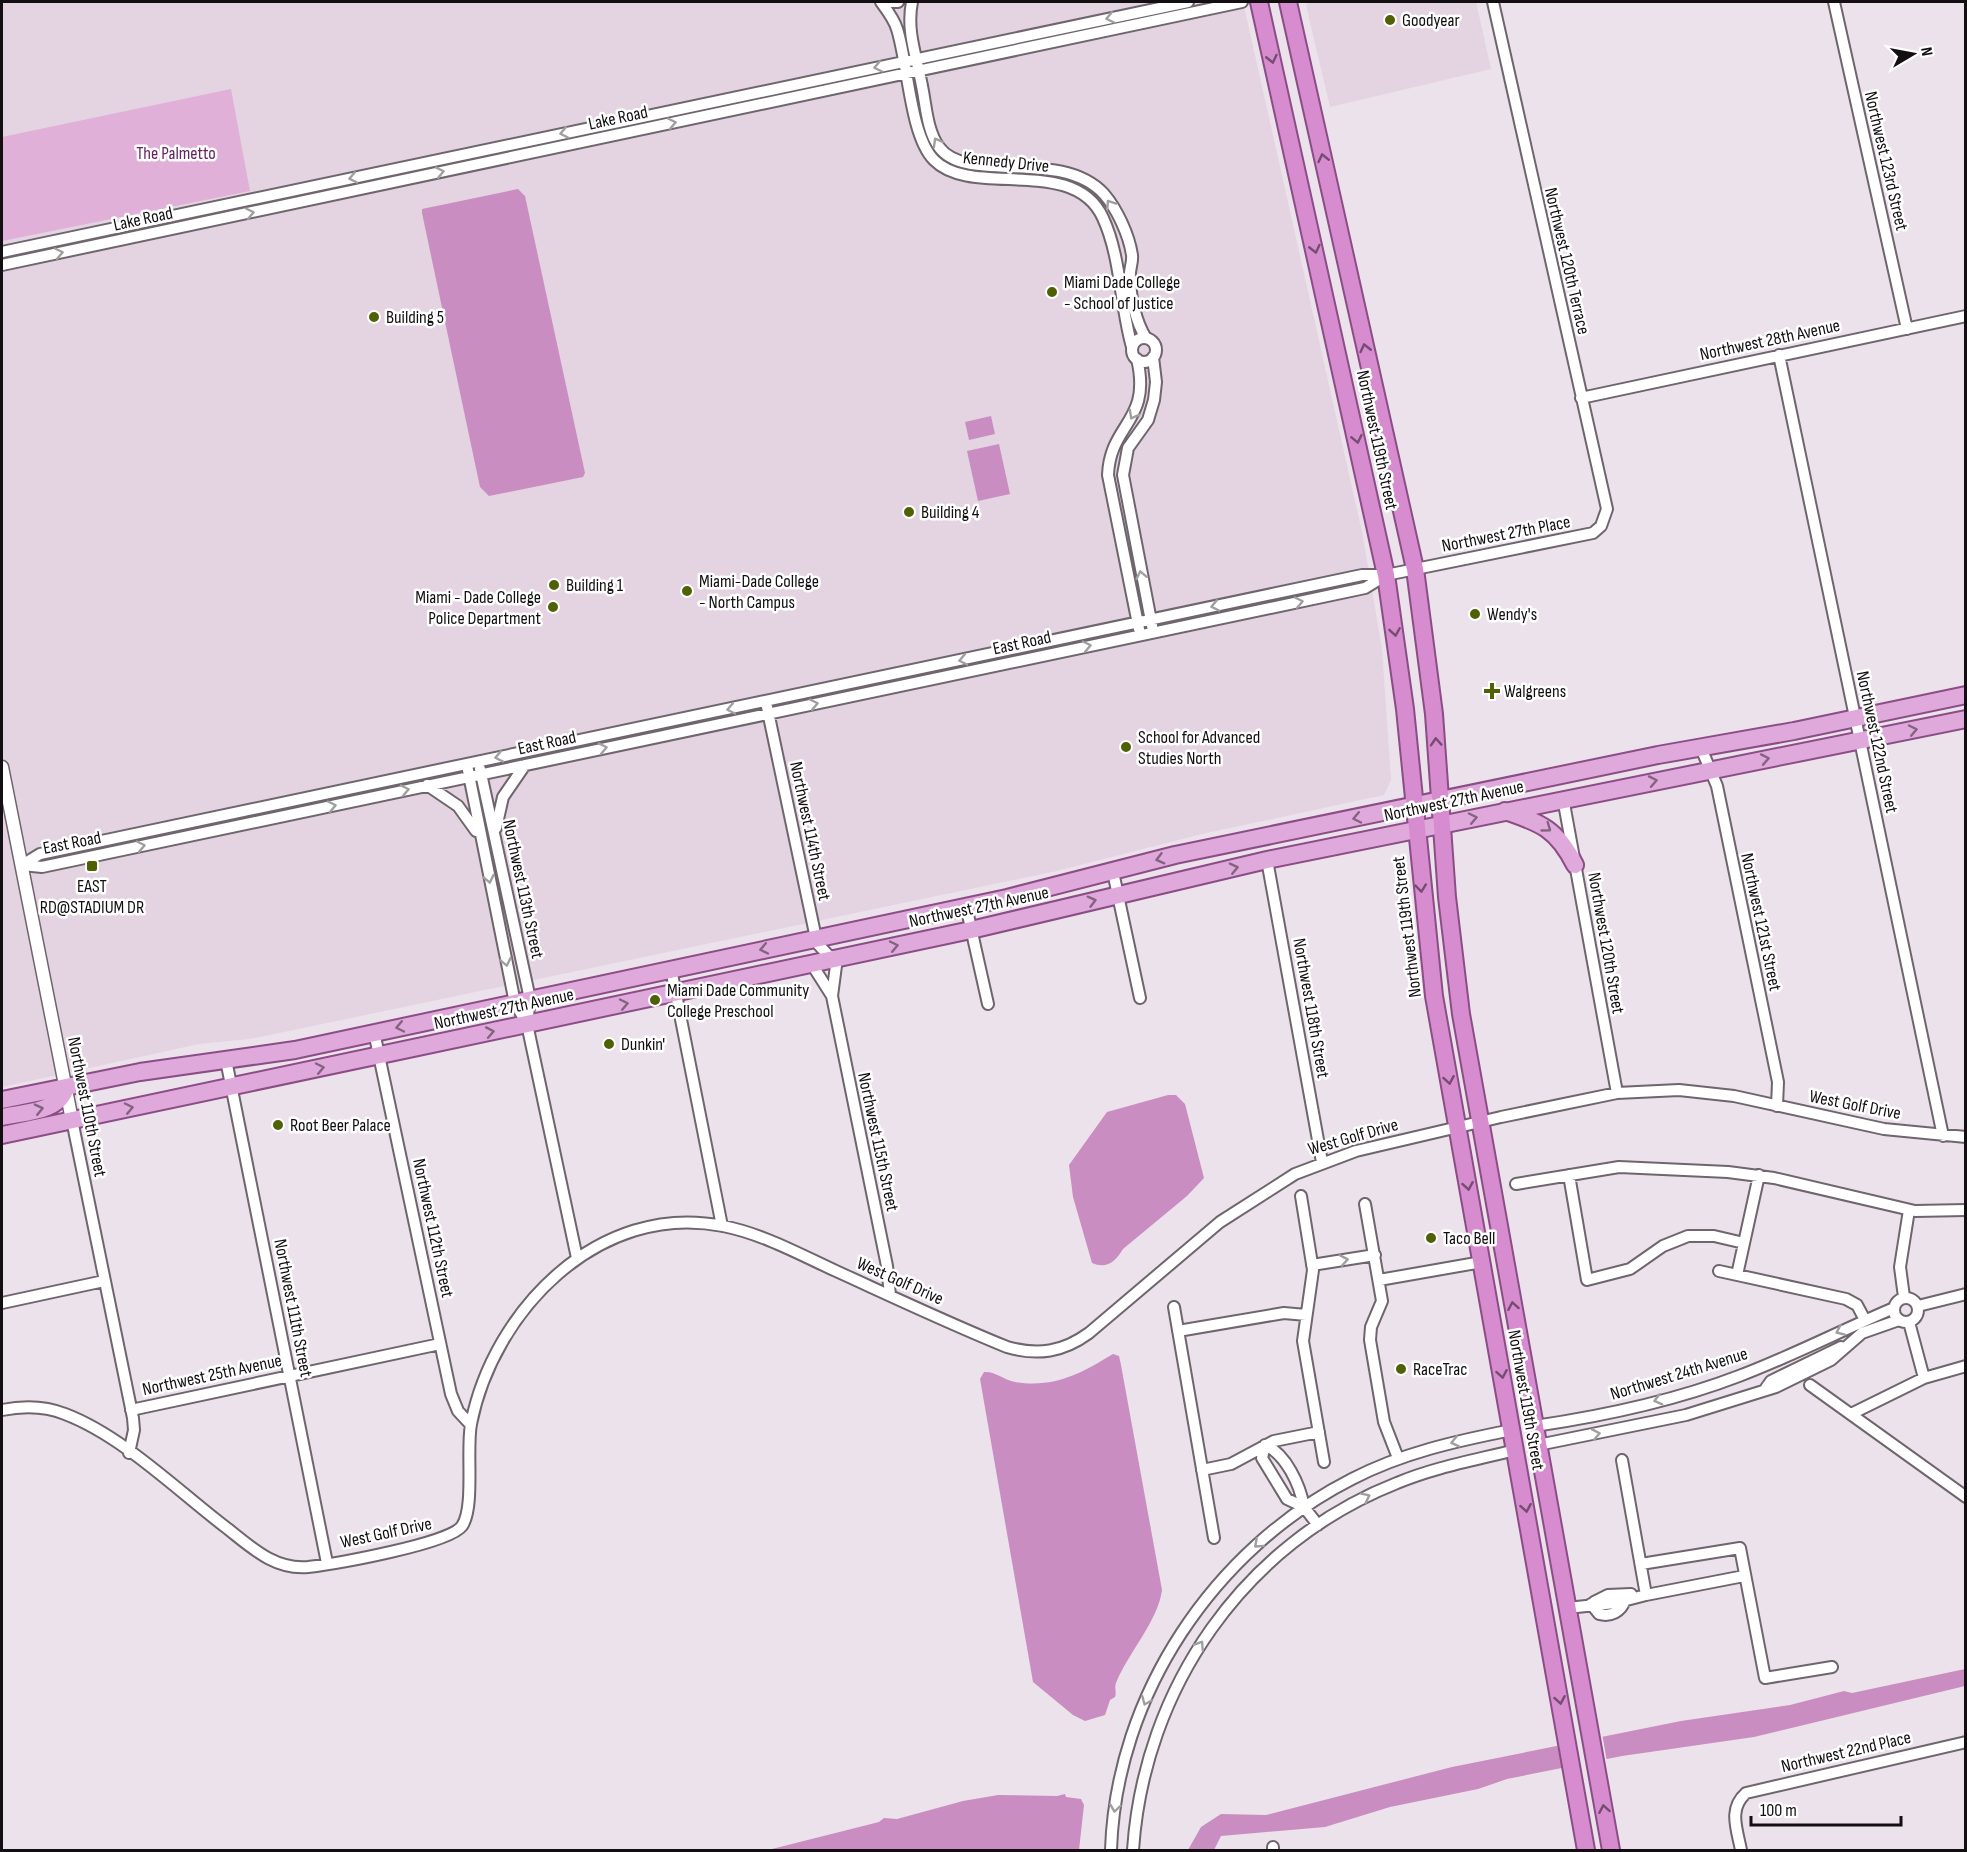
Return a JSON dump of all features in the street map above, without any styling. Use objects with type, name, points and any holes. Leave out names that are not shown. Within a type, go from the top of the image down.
[{"type":"highway","name":"Northwest 119th Street","points":[[1259,2],[1386,575],[1405,709],[1433,988],[1574,1772],[1586,1851]]},
{"type":"highway","name":"Northwest 119th Street","points":[[1288,2],[1415,569],[1434,714],[1454,955],[1480,1122],[1611,1851]]},
{"type":"highway","points":[[1512,1430],[1535,1426]]},
{"type":"highway","points":[[1515,1450],[1538,1445]]},
{"type":"main road","name":"Northwest 27th Avenue","points":[[2,1101],[140,1072],[295,1050],[966,906],[1113,872],[1175,855],[1965,695]]},
{"type":"main road","name":"Northwest 27th Avenue","points":[[2,1135],[971,930],[1267,860],[1563,798],[1965,719]]},
{"type":"main road","points":[[1504,811],[1539,822],[1555,834],[1565,845],[1575,865]]},
{"type":"main road","points":[[2,1117],[54,1105],[64,1095],[66,1087]]},
{"type":"street","name":"Kennedy Drive","points":[[882,2],[898,2]]},
{"type":"street","name":"Kennedy Drive","points":[[882,2],[896,25],[922,143],[937,163],[957,174],[1058,184],[1072,188],[1088,197],[1097,208],[1109,239],[1141,383],[1140,399],[1136,411],[1112,451],[1108,475],[1140,635]]},
{"type":"street","name":"Kennedy Drive","points":[[912,2],[910,28],[916,59],[932,132],[945,154],[964,162],[1057,169],[1083,177],[1098,188],[1111,203],[1125,235],[1132,255],[1130,279],[1139,324],[1146,338],[1154,344],[1156,382],[1154,400],[1148,420],[1128,448],[1123,475],[1153,632]]},
{"type":"street","name":"Lake Road","points":[[2,252],[1188,2]]},
{"type":"street","name":"Lake Road","points":[[2,265],[1242,2]]},
{"type":"street","name":"Northwest 120th Terrace","points":[[1493,2],[1607,509],[1601,526]]},
{"type":"street","name":"Northwest 123rd Street","points":[[1834,2],[1906,328]]},
{"type":"street","points":[[1109,239],[1117,234],[1125,235]]},
{"type":"street","name":"Northwest 28th Avenue","points":[[1581,398],[1965,316]]},
{"type":"street","points":[[1132,347],[1137,340],[1146,338]]},
{"type":"street","name":"Northwest 122nd Street","points":[[1779,355],[1943,1136]]},
{"type":"street","points":[[1137,359],[1145,362],[1153,357]]},
{"type":"street","name":"Northwest 27th Place","points":[[1415,569],[1593,533],[1601,526]]},
{"type":"street","name":"East Road","points":[[22,865],[40,854],[1362,574],[1386,575],[1415,569]]},
{"type":"street","name":"East Road","points":[[22,865],[42,867],[1365,588],[1386,575]]},
{"type":"street","name":"Northwest 114th Street","points":[[766,701],[816,938]]},
{"type":"street","name":"Northwest 121st Street","points":[[1701,748],[1717,786],[1778,1082],[1777,1106]]},
{"type":"street","name":"Northwest 113th Street","points":[[479,761],[495,833],[527,1024],[577,1258]]},
{"type":"street","name":"Northwest 113th Street","points":[[466,765],[479,836],[523,1001]]},
{"type":"street","points":[[495,833],[502,797],[525,765]]},
{"type":"street","name":"Northwest 110th Street","points":[[2,767],[131,1410],[134,1430],[129,1453]]},
{"type":"street","points":[[427,785],[463,811],[479,836]]},
{"type":"street","name":"Northwest 120th Street","points":[[1563,798],[1617,1093]]},
{"type":"street","name":"Northwest 118th Street","points":[[1267,860],[1322,1162]]},
{"type":"street","points":[[1113,872],[1140,998]]},
{"type":"street","points":[[966,906],[987,1004]]},
{"type":"street","points":[[816,938],[822,951],[837,958]]},
{"type":"street","name":"Northwest 115th Street","points":[[837,958],[832,996],[887,1266],[890,1295]]},
{"type":"street","name":"Northwest 115th Street","points":[[811,963],[832,996]]},
{"type":"street","points":[[671,969],[722,1226]]},
{"type":"street","name":"Northwest 112th Street","points":[[374,1032],[454,1402],[471,1425]]},
{"type":"street","name":"Northwest 111th Street","points":[[226,1060],[327,1563]]},
{"type":"street","name":"West Golf Drive","points":[[2,1410],[33,1408],[64,1413],[129,1453],[265,1557],[289,1566],[327,1563],[434,1541],[459,1529],[469,1504],[467,1459],[471,1425],[484,1377],[507,1335],[541,1290],[577,1258],[604,1242],[642,1229],[678,1223],[722,1226],[783,1245],[1007,1347],[1035,1353],[1058,1350],[1078,1341],[1237,1209],[1283,1180],[1322,1162],[1378,1145],[1617,1093],[1655,1090],[1704,1092],[1884,1129],[1965,1137]]},
{"type":"street","points":[[1516,1184],[1630,1167],[1760,1175],[1909,1210],[1965,1210]]},
{"type":"street","points":[[1569,1175],[1587,1280],[1630,1269],[1663,1246],[1688,1236],[1714,1236],[1744,1244]]},
{"type":"street","points":[[1737,1275],[1760,1175]]},
{"type":"street","points":[[1301,1196],[1312,1265],[1303,1341],[1324,1462]]},
{"type":"street","points":[[1365,1204],[1382,1301],[1371,1327],[1370,1340],[1385,1427],[1398,1458]]},
{"type":"street","points":[[1904,1297],[1900,1267],[1909,1210]]},
{"type":"street","points":[[1312,1265],[1375,1255]]},
{"type":"street","points":[[1379,1280],[1482,1262]]},
{"type":"street","points":[[1719,1271],[1846,1299],[1857,1305],[1865,1320]]},
{"type":"street","points":[[2,1303],[104,1281]]},
{"type":"street","points":[[1918,1306],[1965,1294]]},
{"type":"street","points":[[1918,1306],[1911,1298],[1904,1297],[1897,1301],[1894,1308],[1904,1321],[1924,1378]]},
{"type":"street","points":[[1174,1306],[1214,1538]]},
{"type":"street","points":[[1904,1321],[1916,1318],[1918,1306]]},
{"type":"street","name":"Northwest 24th Avenue","points":[[1535,1426],[1600,1414],[1696,1390],[1741,1376],[1894,1308]]},
{"type":"street","points":[[1178,1330],[1284,1313],[1306,1315]]},
{"type":"street","name":"Northwest 24th Avenue","points":[[1538,1445],[1702,1411],[1766,1388],[1776,1387],[1826,1363],[1868,1330],[1904,1321]]},
{"type":"street","points":[[1817,1341],[1823,1355]]},
{"type":"street","name":"Northwest 25th Avenue","points":[[131,1410],[440,1344]]},
{"type":"street","name":"Northwest 24th Avenue","points":[[1766,1388],[1771,1381],[1845,1346]]},
{"type":"street","points":[[1851,1414],[1924,1378],[1965,1366]]},
{"type":"street","points":[[1810,1385],[1965,1497]]},
{"type":"street","points":[[1696,1390],[1702,1411]]},
{"type":"street","points":[[1111,1851],[1123,1766],[1144,1705],[1167,1657],[1197,1609],[1232,1568],[1259,1542],[1304,1507],[1349,1480],[1398,1458],[1443,1445],[1512,1430]]},
{"type":"street","points":[[1203,1470],[1231,1464],[1265,1445],[1319,1432]]},
{"type":"street","points":[[1265,1445],[1262,1458],[1287,1499],[1304,1507]]},
{"type":"street","points":[[1265,1445],[1275,1450],[1281,1459],[1300,1489],[1304,1507],[1318,1525]]},
{"type":"street","points":[[1133,1851],[1139,1798],[1153,1743],[1166,1707],[1191,1659],[1222,1613],[1246,1586],[1286,1548],[1318,1525],[1363,1498],[1405,1480],[1446,1467],[1515,1450]]},
{"type":"street","points":[[1268,1468],[1272,1462],[1281,1459]]},
{"type":"street","points":[[1622,1460],[1646,1594]]},
{"type":"street","points":[[1641,1564],[1740,1548],[1765,1678],[1832,1667]]},
{"type":"street","points":[[1591,1604],[1599,1614],[1610,1615],[1620,1610],[1625,1600],[1744,1576]]},
{"type":"street","points":[[1568,1608],[1591,1604],[1608,1595],[1646,1594]]},
{"type":"street","name":"Northwest 22nd Place","points":[[1741,1851],[1734,1810],[1737,1801],[1746,1793],[1965,1742]]},
{"type":"shaded area","name":"Miami-Dade College - North Campus","points":[[2,2],[1243,2],[1362,532],[1382,649],[1391,780],[1384,795],[1202,834],[1057,871],[250,1039],[199,1044],[2,1087]]},
{"type":"shaded area","points":[[1309,2],[1476,2],[1491,69],[1330,107],[1306,5]]},
{"type":"shaded area","points":[[518,189],[525,196],[585,473],[583,477],[489,496],[480,487],[422,209]]},
{"type":"shaded area","points":[[991,416],[995,434],[969,440],[965,422]]},
{"type":"shaded area","points":[[999,444],[1010,494],[978,501],[967,451]]},
{"type":"shaded area","points":[[1168,1095],[1176,1095],[1185,1104],[1204,1178],[1187,1196],[1123,1249],[1114,1261],[1106,1265],[1092,1263],[1073,1197],[1069,1165],[1107,1112]]},
{"type":"shaded area","points":[[1113,1354],[1119,1356],[1121,1365],[1162,1590],[1149,1625],[1121,1672],[1116,1683],[1115,1697],[1110,1700],[1105,1715],[1085,1721],[1073,1715],[1033,1682],[980,1379],[984,1372],[988,1372],[1015,1382],[1055,1381],[1089,1368]]},
{"type":"shaded area","points":[[1965,1669],[1965,1686],[1754,1737],[1622,1756],[1507,1779],[1478,1789],[1390,1807],[1325,1827],[1221,1836],[1214,1850],[1188,1850],[1201,1827],[1221,1814],[1266,1815],[1452,1767],[1681,1721],[1790,1705],[1844,1691],[1852,1693]]},
{"type":"shaded area","points":[[1065,1794],[1066,1797],[1081,1799],[1084,1805],[1079,1850],[768,1850],[879,1822],[884,1818],[897,1819],[963,1801],[998,1795],[1057,1796]]},
{"type":"green space","name":"The Palmetto","points":[[231,89],[250,191],[2,241],[2,137]]},
{"type":"pier","points":[[1602,1733],[1607,1762],[1563,1772],[1557,1744]]},
{"type":"place","name":"Goodyear","points":[[1390,20]]},
{"type":"place","name":"Miami Dade College - School of Justice","points":[[1052,292]]},
{"type":"place","name":"Building 5","points":[[374,317]]},
{"type":"place","name":"Building 4","points":[[909,512]]},
{"type":"place","name":"Building 1","points":[[554,585]]},
{"type":"place","name":"Miami-Dade College - North Campus","points":[[687,591]]},
{"type":"place","name":"Miami - Dade College Police Department","points":[[553,607]]},
{"type":"place","name":"Wendy's","points":[[1475,614]]},
{"type":"place","name":"Walgreens","points":[[1492,691]]},
{"type":"place","name":"School for Advanced Studies North","points":[[1126,747]]},
{"type":"place","name":"EAST RD@STADIUM DR","points":[[92,866]]},
{"type":"place","name":"Miami Dade Community College Preschool","points":[[655,1000]]},
{"type":"place","name":"Dunkin'","points":[[609,1044]]},
{"type":"place","name":"Root Beer Palace","points":[[278,1125]]},
{"type":"place","name":"Taco Bell","points":[[1431,1238]]},
{"type":"place","name":"RaceTrac","points":[[1401,1369]]}]
